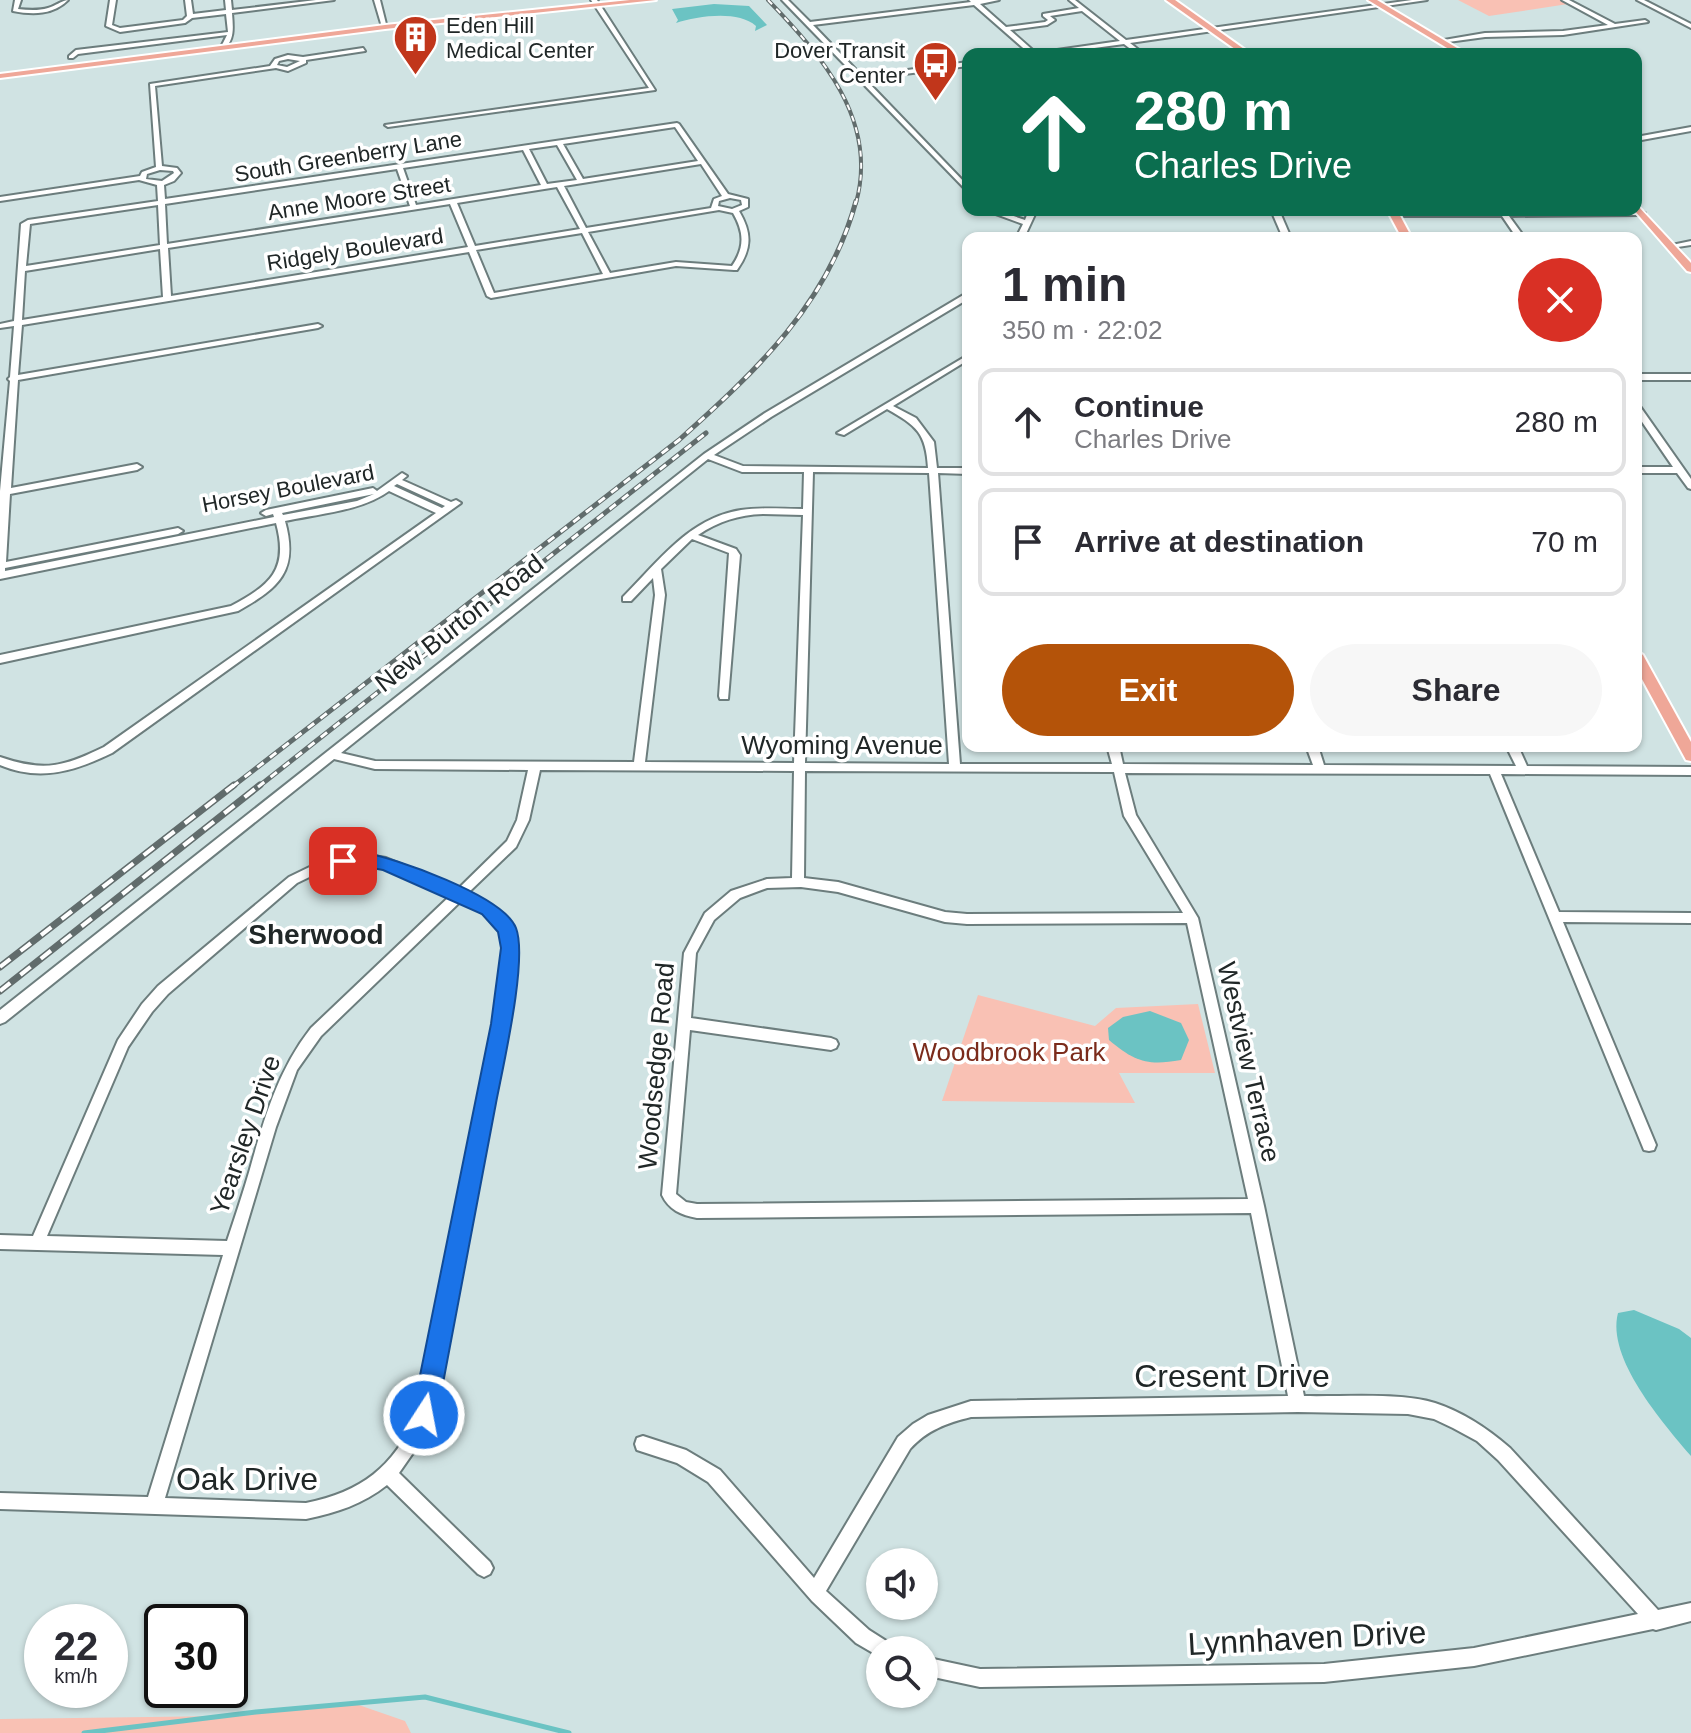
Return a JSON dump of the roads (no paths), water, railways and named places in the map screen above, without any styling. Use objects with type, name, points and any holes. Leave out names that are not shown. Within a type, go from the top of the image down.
[{"type":"main road","points":[[0,73],[596,3],[652,0]]},
{"type":"main road","points":[[1170,0],[1238,48]]},
{"type":"main road","points":[[1372,0],[1453,48]]},
{"type":"main road","points":[[0,73],[138,57]]},
{"type":"main road","points":[[1642,213],[1691,269]]},
{"type":"main road","points":[[1642,666],[1691,756]]},
{"type":"street","points":[[18,0],[15,10],[34,12],[56,8],[65,0]]},
{"type":"street","points":[[113,0],[110,28],[138,28],[185,21],[190,16],[264,4],[331,0]]},
{"type":"street","points":[[188,0],[190,16]]},
{"type":"street","points":[[224,47],[231,33],[228,0]]},
{"type":"street","points":[[377,0],[385,27]]},
{"type":"street","points":[[785,0],[962,184]]},
{"type":"street","points":[[809,24],[996,0]]},
{"type":"street","points":[[1072,0],[1134,48]]},
{"type":"street","points":[[1081,48],[1424,0]]},
{"type":"street","points":[[1565,0],[1614,26]]},
{"type":"street","points":[[1640,0],[1691,26]]},
{"type":"street","points":[[973,1],[1028,48]]},
{"type":"street","points":[[388,125],[653,89],[596,3]]},
{"type":"street","points":[[1004,29],[1047,23],[1052,20],[1045,15],[1084,9]]},
{"type":"street","points":[[1441,41],[1645,22]]},
{"type":"street","points":[[138,28],[138,57]]},
{"type":"street","points":[[71,57],[76,52],[231,33]]},
{"type":"street","points":[[281,40],[288,57]]},
{"type":"street","points":[[274,67],[275,61],[288,57],[303,59],[363,50]]},
{"type":"street","points":[[159,168],[152,85],[274,67],[292,72],[302,65],[303,59]]},
{"type":"street","points":[[862,78],[962,65]]},
{"type":"street","name":"South Greenberry Lane","points":[[22,269],[25,224],[161,202],[677,125],[702,162]]},
{"type":"street","points":[[1642,138],[1691,129]]},
{"type":"street","points":[[559,142],[581,181]]},
{"type":"street","points":[[525,147],[545,187]]},
{"type":"street","points":[[702,162],[726,196]]},
{"type":"street","name":"Anne Moore Street","points":[[22,269],[702,162]]},
{"type":"street","points":[[399,166],[414,208]]},
{"type":"street","points":[[0,199],[141,178],[144,173],[159,168],[175,169],[178,173],[175,178],[160,183],[144,182],[141,178]]},
{"type":"street","points":[[160,183],[167,296]]},
{"type":"street","points":[[560,185],[608,276]]},
{"type":"street","points":[[726,196],[747,201],[746,206],[735,211],[714,206],[726,196]]},
{"type":"street","points":[[453,202],[491,296],[676,264],[734,268],[746,249],[748,238],[735,211]]},
{"type":"street","name":"Ridgely Boulevard","points":[[0,323],[714,206]]},
{"type":"street","points":[[1007,216],[1027,223]]},
{"type":"street","points":[[1023,232],[1030,216]]},
{"type":"street","points":[[1671,246],[1691,243]]},
{"type":"street","name":"Ridgely Boulevard","points":[[167,296],[361,264]]},
{"type":"street","points":[[0,576],[22,269]]},
{"type":"street","name":"New Burton Road","points":[[0,1018],[707,456],[768,415],[962,300]]},
{"type":"street","points":[[12,379],[318,326]]},
{"type":"street","points":[[841,433],[962,361]]},
{"type":"street","points":[[1642,377],[1691,377]]},
{"type":"street","points":[[887,406],[913,420],[927,435],[934,472],[955,767]]},
{"type":"street","points":[[1642,416],[1691,486]]},
{"type":"street","points":[[707,456],[742,469],[962,471]]},
{"type":"street","points":[[4,492],[137,467]]},
{"type":"street","points":[[1642,470],[1680,470]]},
{"type":"street","points":[[798,879],[809,471]]},
{"type":"street","name":"Horsey Boulevard","points":[[0,566],[277,512],[359,503],[396,481],[450,507],[108,750],[62,769],[34,773],[0,761]]},
{"type":"street","points":[[0,659],[234,609],[264,593],[281,575],[285,556],[277,512]]},
{"type":"street","name":"Horsey Boulevard","points":[[0,576],[277,512]]},
{"type":"street","points":[[627,599],[692,536],[718,519],[736,514],[807,512]]},
{"type":"street","points":[[692,536],[733,551],[735,555],[724,696]]},
{"type":"street","points":[[639,766],[660,595],[657,570]]},
{"type":"street","name":"Westview Terrace","points":[[1114,752],[1123,799],[1135,827],[1192,918],[1298,1404]]},
{"type":"street","points":[[1314,752],[1320,769]]},
{"type":"street","points":[[1515,752],[1523,770]]},
{"type":"street","name":"Wyoming Avenue","points":[[330,754],[375,765],[1691,771]]},
{"type":"street","name":"Yearsley Drive","points":[[154,1506],[279,1101],[304,1044],[502,855],[519,832],[535,765]]},
{"type":"street","points":[[1493,769],[1649,1145]]},
{"type":"street","name":"Oak Drive","points":[[0,1501],[306,1511],[333,1507],[358,1497],[388,1474],[407,1453],[424,1415],[510,969],[511,948],[507,929],[501,919],[462,894],[374,860],[326,864],[293,880],[163,990],[135,1024],[123,1044],[37,1243]]},
{"type":"street","name":"Woodsedge Road","points":[[1192,918],[945,917],[817,881],[798,879],[780,880],[746,890],[726,900],[708,917],[690,953],[669,1195],[674,1203],[684,1209],[697,1211],[1257,1206]]},
{"type":"street","points":[[1555,917],[1691,918]]},
{"type":"street","points":[[683,1023],[831,1044]]},
{"type":"street","points":[[0,1242],[232,1248]]},
{"type":"street","name":"Cresent Drive","points":[[816,1591],[904,1443],[917,1428],[946,1415],[971,1409],[1298,1404],[1408,1406],[1435,1411],[1483,1435],[1504,1454],[1656,1621]]},
{"type":"street","points":[[643,1444],[697,1462],[714,1476],[816,1591],[850,1626],[866,1637]]},
{"type":"street","points":[[388,1474],[484,1568]]},
{"type":"street","name":"Lynnhaven Drive","points":[[938,1669],[980,1678],[1324,1673],[1474,1657],[1691,1612]]},
{"type":"water","points":[[714,4],[749,6],[767,25],[755,31],[756,26],[748,21],[729,16],[695,18],[676,23],[678,20],[672,9]]},
{"type":"water","points":[[1150,1011],[1181,1023],[1189,1040],[1181,1060],[1142,1060],[1109,1040],[1108,1028],[1123,1017]]},
{"type":"water","points":[[1634,1310],[1679,1329],[1691,1338],[1691,1456],[1652,1408],[1620,1350],[1618,1313]]},
{"type":"waterway","points":[[84,1733],[256,1712],[425,1697],[569,1733]]},
{"type":"railway","points":[[768,0],[825,67],[852,117],[859,144],[861,173],[856,203]]},
{"type":"railway","points":[[232,787],[679,440],[708,414],[761,361],[808,304],[844,238],[856,201]]},
{"type":"railway","points":[[258,787],[706,433]]},
{"type":"railway","points":[[0,967],[234,785]]},
{"type":"railway","points":[[0,991],[260,785]]},
{"type":"place","name":"Eden Hill Medical Center","points":[[415,77]]},
{"type":"place","name":"Dover Transit Center","points":[[936,102]]},
{"type":"district","name":"Sherwood","points":[[316,934]]},
{"type":"park label","name":"Woodbrook Park","points":[[1009,1052]]}]
